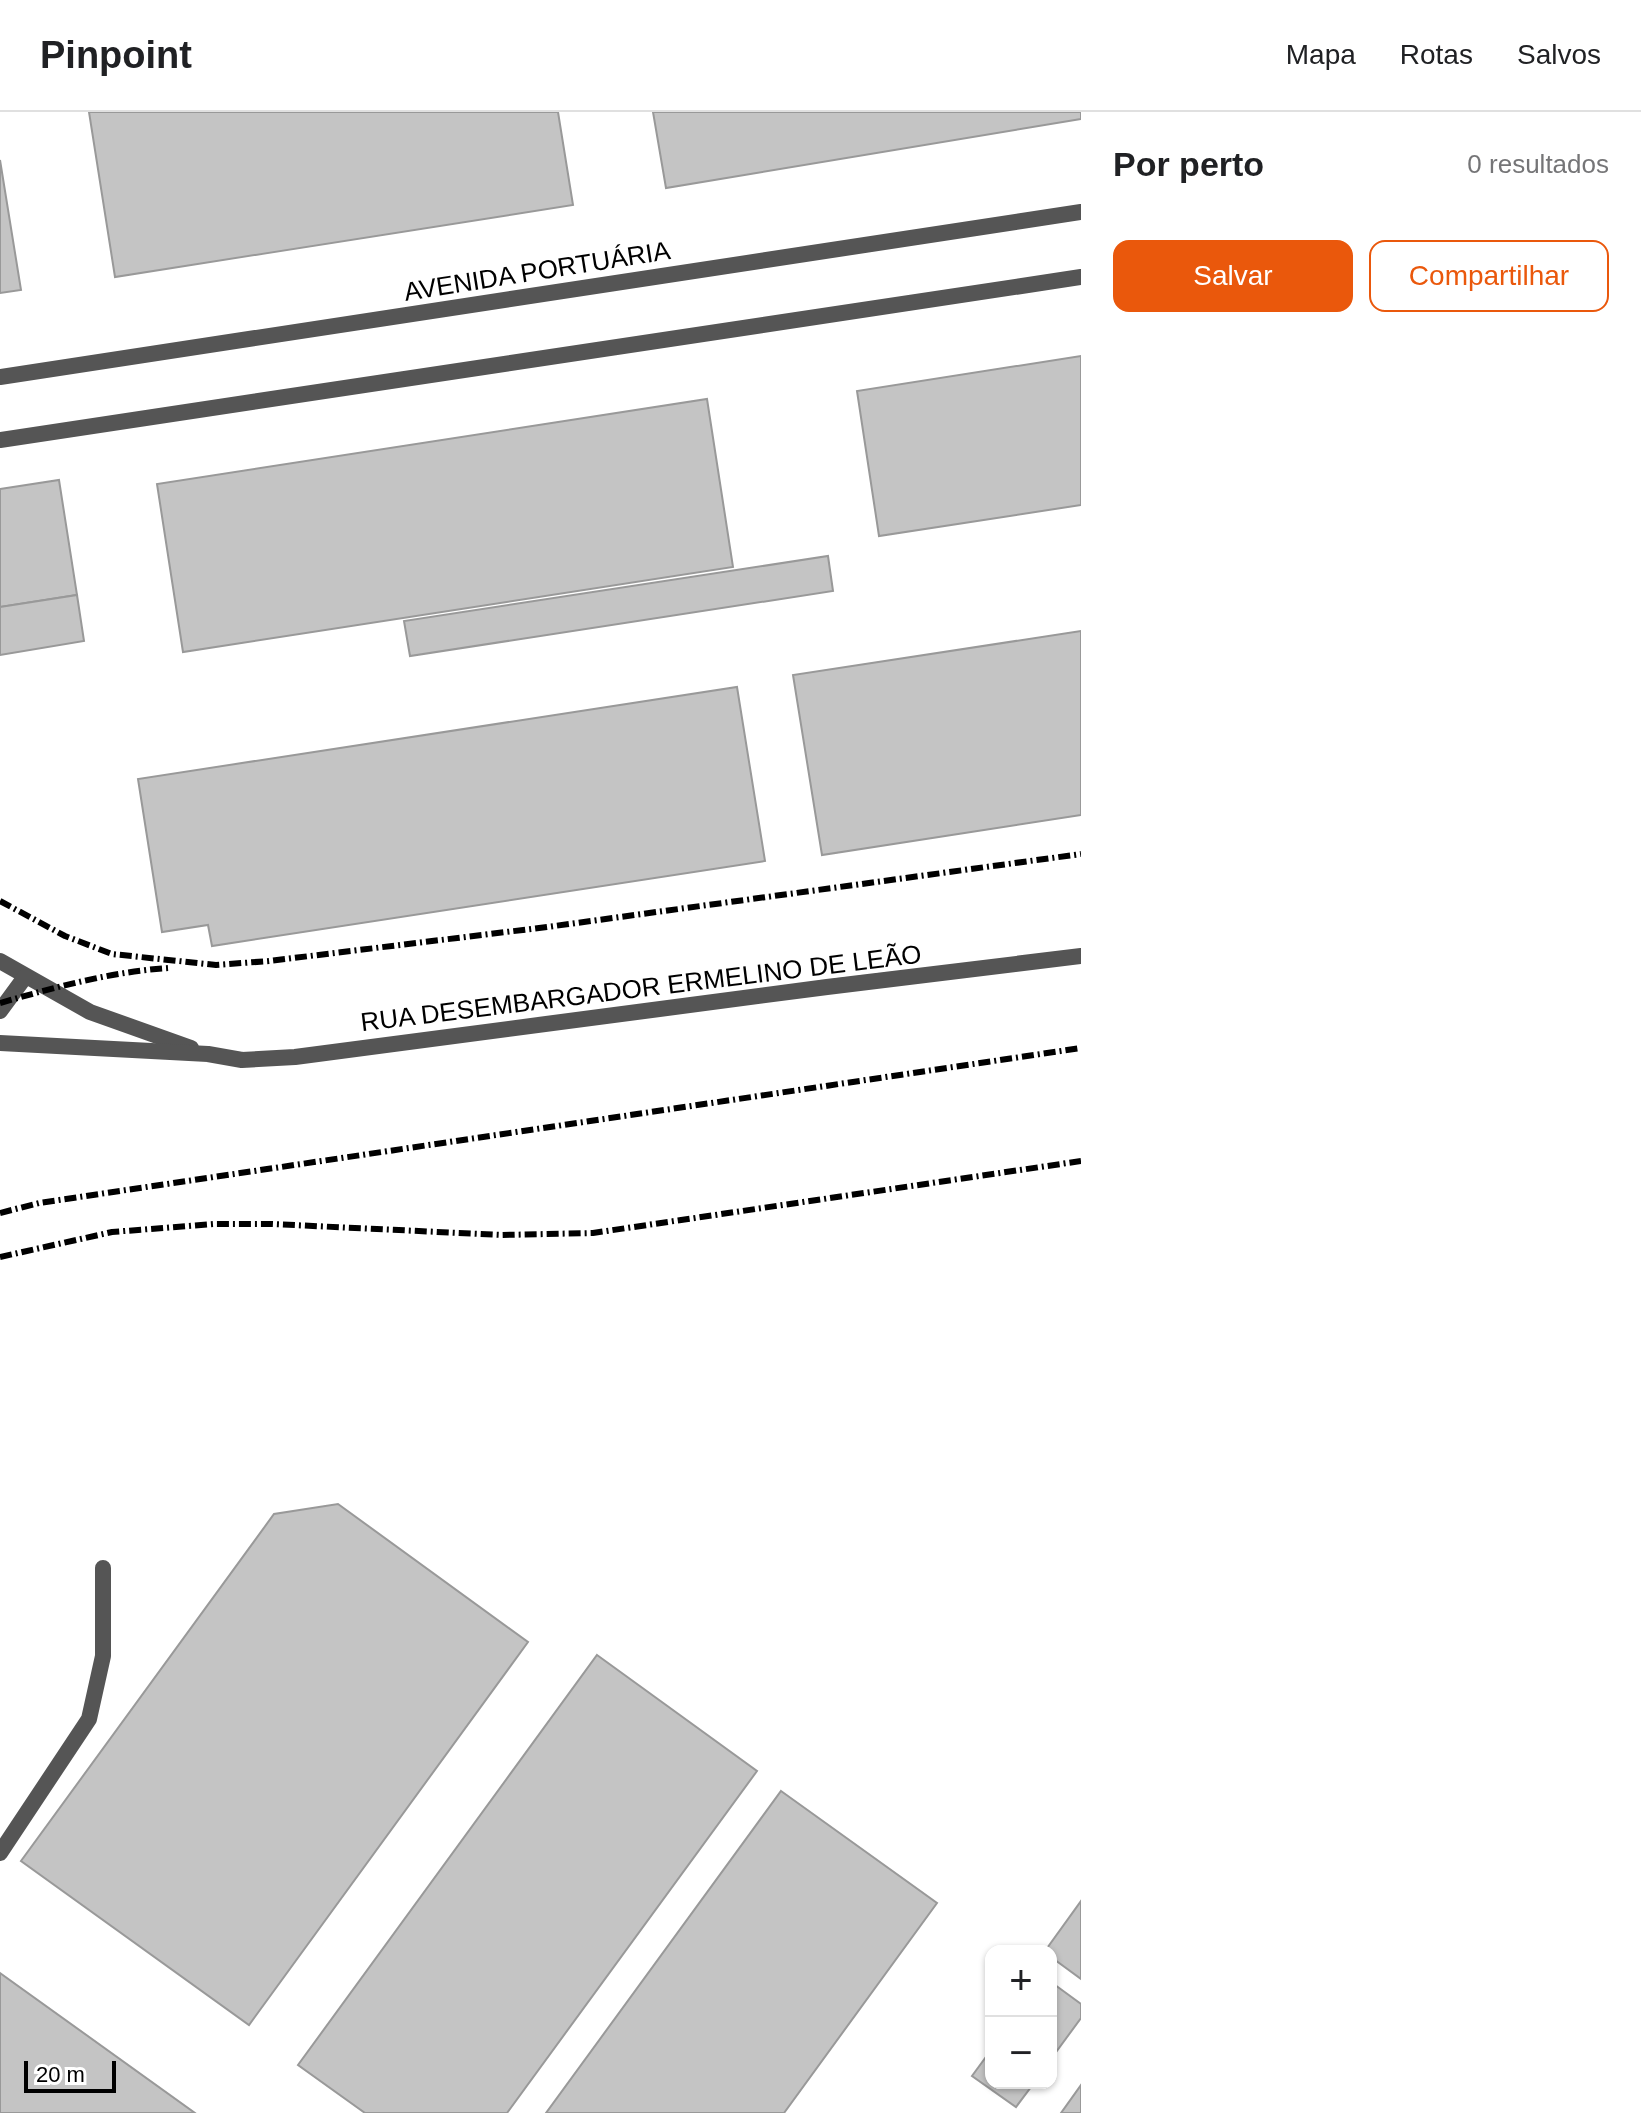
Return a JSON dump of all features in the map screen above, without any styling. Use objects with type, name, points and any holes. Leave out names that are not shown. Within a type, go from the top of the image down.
[{"type":"street","name":"AVENIDA PORTUÁRIA","points":[[0,377],[1081,212]]},
{"type":"street","points":[[0,440],[1081,277]]},
{"type":"street","name":"RUA DESEMBARGADOR ERMELINO DE LEÃO","points":[[0,1043],[208,1054],[242,1060],[295,1057],[1081,956]]},
{"type":"street","name":"RUA DESEMBARGADOR ERMELINO DE LEÃO","points":[[0,961],[90,1012],[208,1054]]},
{"type":"street","points":[[0,1011],[25,977]]},
{"type":"street","points":[[0,1853],[89,1719],[103,1656],[103,1568]]},
{"type":"building","points":[[89,112],[558,112],[573,205],[115,277]]},
{"type":"building","points":[[653,112],[1081,112],[1081,119],[666,188]]},
{"type":"building","points":[[0,160],[21,290],[0,293]]},
{"type":"building","points":[[1081,356],[1081,505],[879,536],[857,391]]},
{"type":"building","points":[[707,399],[733,567],[183,652],[157,484]]},
{"type":"building","points":[[59,480],[77,595],[0,607],[0,489]]},
{"type":"building","points":[[828,556],[833,591],[410,656],[404,621]]},
{"type":"building","points":[[77,595],[84,641],[0,655],[0,607]]},
{"type":"building","points":[[1081,631],[1081,815],[822,855],[793,675]]},
{"type":"building","points":[[737,687],[765,861],[212,946],[208,925],[162,932],[138,779]]},
{"type":"building","points":[[338,1504],[528,1642],[249,2025],[21,1861],[274,1514]]},
{"type":"building","points":[[597,1655],[757,1771],[507,2113],[365,2113],[298,2065]]},
{"type":"building","points":[[781,1791],[937,1903],[784,2113],[546,2113]]},
{"type":"building","points":[[1081,1901],[1081,1979],[1057,1961],[1057,1945],[1049,1945]]},
{"type":"building","points":[[0,1973],[195,2113],[0,2113]]},
{"type":"building","points":[[1057,1986],[1081,2004],[1081,2018],[1057,2051]]},
{"type":"building","points":[[985,2058],[985,2085],[972,2076]]},
{"type":"building","points":[[1081,2085],[1081,2113],[1061,2113]]},
{"type":"building","points":[[990,2089],[1030,2089],[1016,2107]]},
{"type":"railway","points":[[0,901],[65,936],[112,954],[216,965],[547,927],[1081,854]]},
{"type":"railway","points":[[0,1003],[104,977],[168,968]]},
{"type":"railway","points":[[0,1213],[39,1203],[1081,1048]]},
{"type":"railway","points":[[0,1257],[112,1232],[213,1224],[502,1235],[593,1233],[1081,1161]]}]
